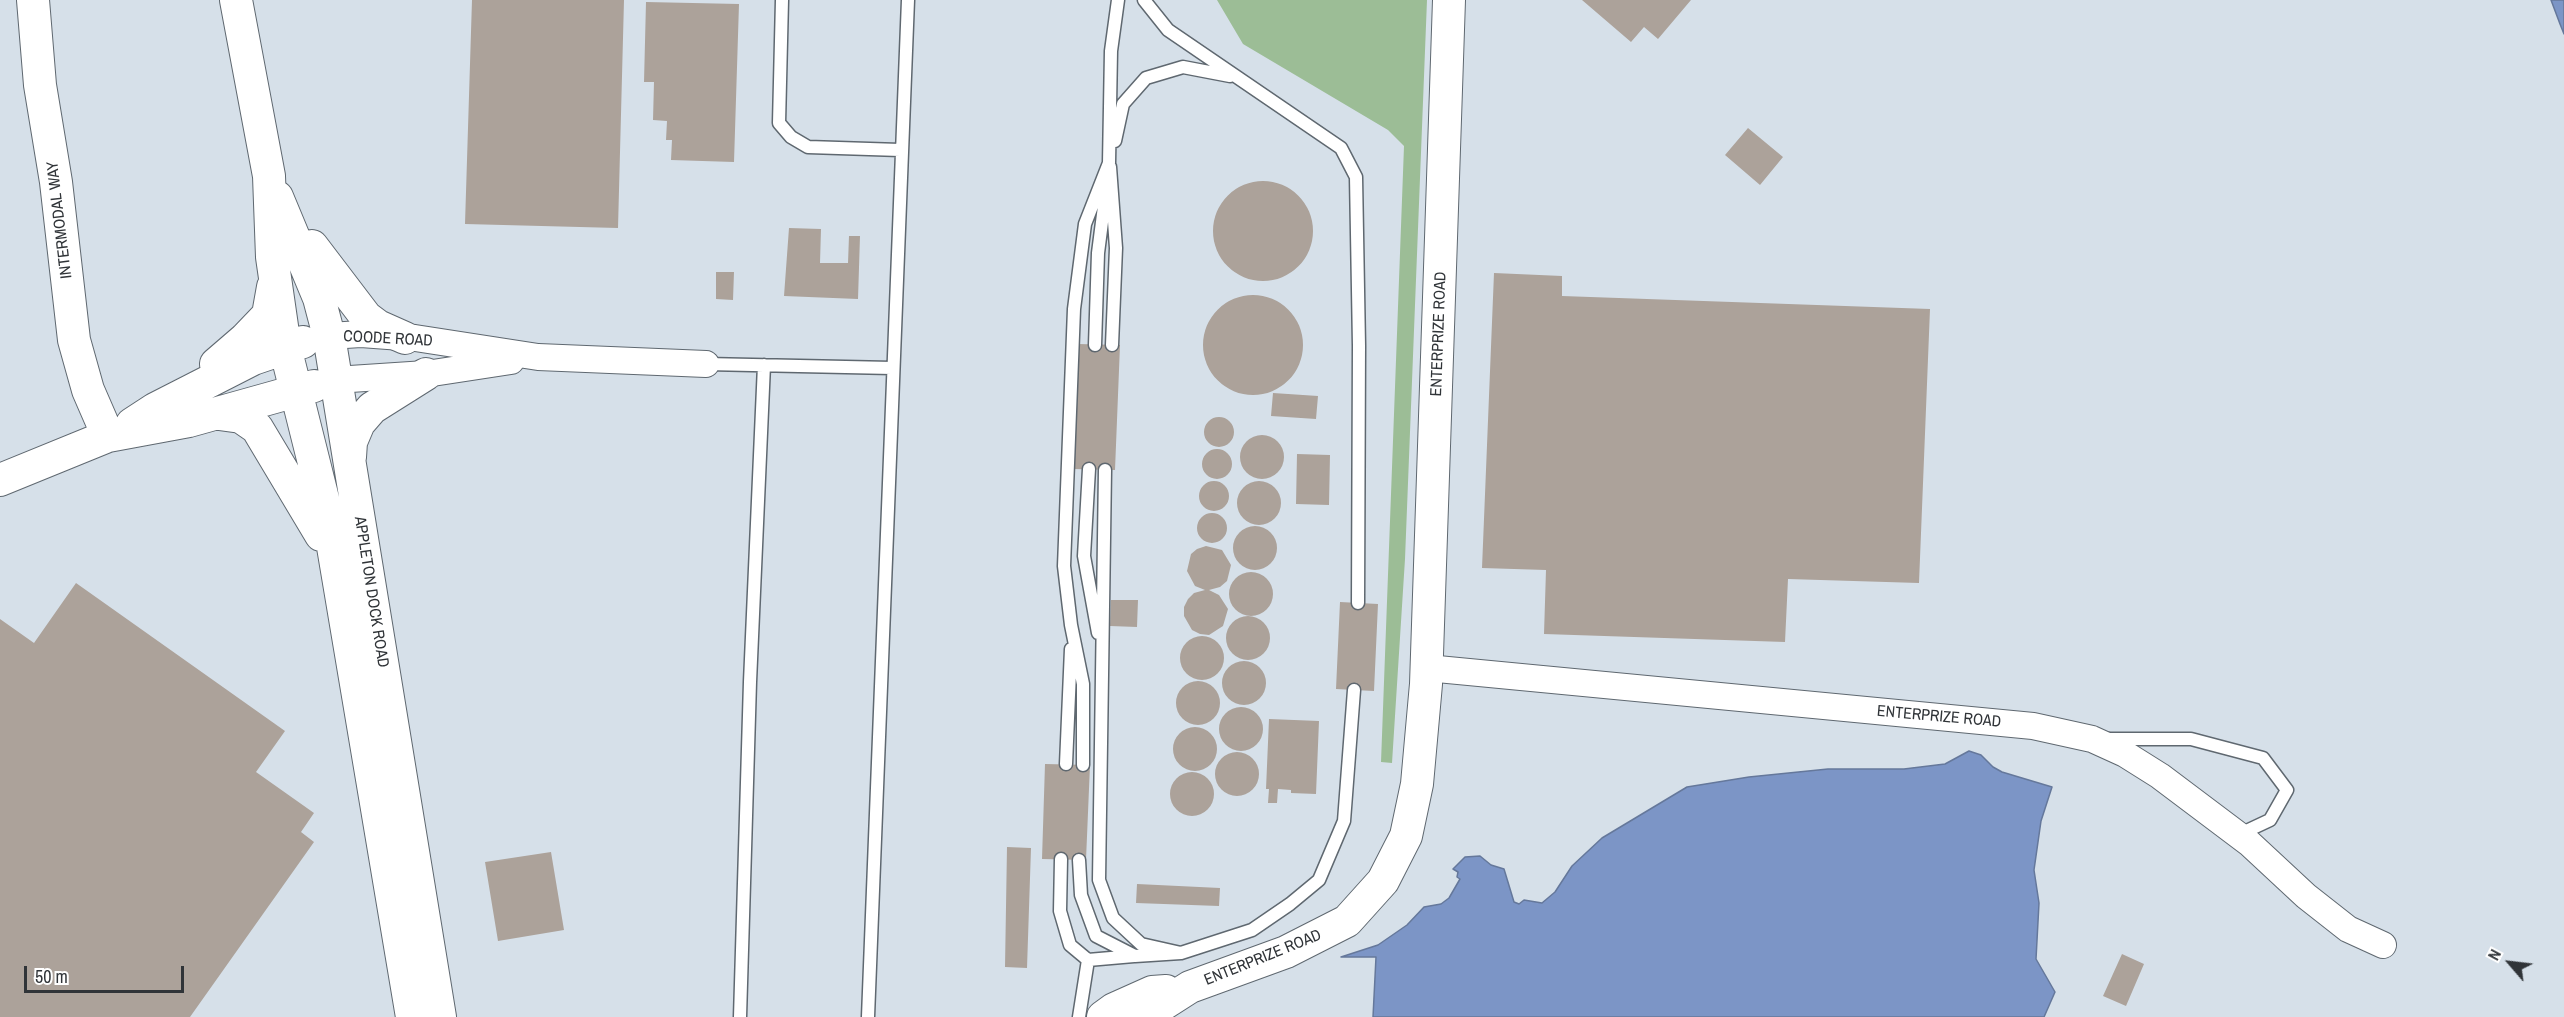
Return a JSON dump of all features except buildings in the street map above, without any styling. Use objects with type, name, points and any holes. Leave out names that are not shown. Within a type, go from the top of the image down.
[{"type":"street","name":"INTERMODAL WAY","points":[[33,0],[40,85],[56,182],[74,340],[88,390],[112,435]]},
{"type":"street","name":"APPLETON DOCK ROAD","points":[[236,0],[272,180],[274,277],[285,347],[329,523],[412,1017]]},
{"type":"street","name":"ENTERPRIZE ROAD","points":[[1143,1017],[1190,987],[1286,952],[1347,921],[1383,881],[1406,836],[1417,784],[1427,668],[1449,0]]},
{"type":"street","name":"APPLETON DOCK ROAD","points":[[272,180],[319,298],[328,336],[440,1017]]},
{"type":"street","points":[[272,180],[336,281],[366,317],[378,326],[405,338]]},
{"type":"street","points":[[155,409],[223,359],[257,328],[267,315],[274,277]]},
{"type":"street","name":"COODE ROAD","points":[[0,480],[112,435],[155,409],[253,358],[328,336],[361,334],[405,338],[538,357],[705,364]]},
{"type":"street","name":"COODE ROAD","points":[[112,435],[219,414],[335,380],[426,374],[538,357]]},
{"type":"street","points":[[350,461],[351,442],[360,423],[372,408],[426,374]]},
{"type":"street","points":[[219,414],[241,417],[257,428],[321,534],[337,572]]},
{"type":"street","name":"ENTERPRIZE ROAD","points":[[1427,668],[2033,726],[2092,739],[2125,754],[2160,776],[2238,835],[2306,896],[2348,929],[2383,945]]},
{"type":"street","name":"ENTERPRIZE ROAD","points":[[1103,1017],[1114,1009],[1152,992],[1190,987]]},
{"type":"lane","points":[[782,0],[779,123],[791,137],[808,147],[900,150]]},
{"type":"lane","points":[[868,1017],[900,150],[908,0]]},
{"type":"lane","points":[[1112,345],[1116,248],[1109,163],[1110,51],[1118,0]]},
{"type":"lane","points":[[1144,0],[1168,30],[1341,148],[1356,177],[1359,346],[1358,603]]},
{"type":"lane","points":[[1083,765],[1083,684],[1071,625],[1064,566],[1074,309],[1085,224],[1109,163],[1124,104],[1146,78],[1183,67],[1234,77]]},
{"type":"lane","points":[[1095,345],[1098,253],[1109,163]]},
{"type":"lane","points":[[705,364],[892,368]]},
{"type":"lane","points":[[740,1017],[749,694],[764,365]]},
{"type":"lane","points":[[1089,470],[1084,556],[1103,664]]},
{"type":"lane","points":[[1106,470],[1099,880],[1113,918],[1141,944],[1180,953]]},
{"type":"lane","points":[[1066,764],[1071,625]]},
{"type":"lane","points":[[1061,859],[1060,911],[1070,945],[1088,960],[1180,953],[1252,930],[1290,904],[1319,880],[1344,821],[1354,690]]},
{"type":"lane","points":[[2092,739],[2192,739],[2263,758],[2287,790],[2270,820],[2238,835]]},
{"type":"lane","points":[[1079,860],[1081,895],[1096,936],[1135,956]]},
{"type":"lane","points":[[1079,1017],[1088,960]]},
{"type":"green space","points":[[1217,0],[1427,0],[1405,559],[1392,763],[1381,762],[1404,146],[1388,130],[1243,44]]},
{"type":"water","points":[[2551,0],[2564,0],[2564,34],[2560,24]]},
{"type":"water","points":[[1969,751],[1981,755],[2002,772],[2052,787],[2041,821],[2034,870],[2039,903],[2036,959],[2055,992],[2044,1017],[1373,1017],[1376,957],[1341,957],[1378,945],[1407,925],[1424,907],[1441,904],[1449,898],[1460,879],[1457,877],[1458,872],[1453,869],[1465,857],[1480,856],[1491,865],[1504,869],[1514,902],[1519,904],[1524,900],[1542,903],[1555,892],[1572,866],[1602,838],[1687,787],[1749,777],[1828,769],[1904,769],[1945,764]]}]
